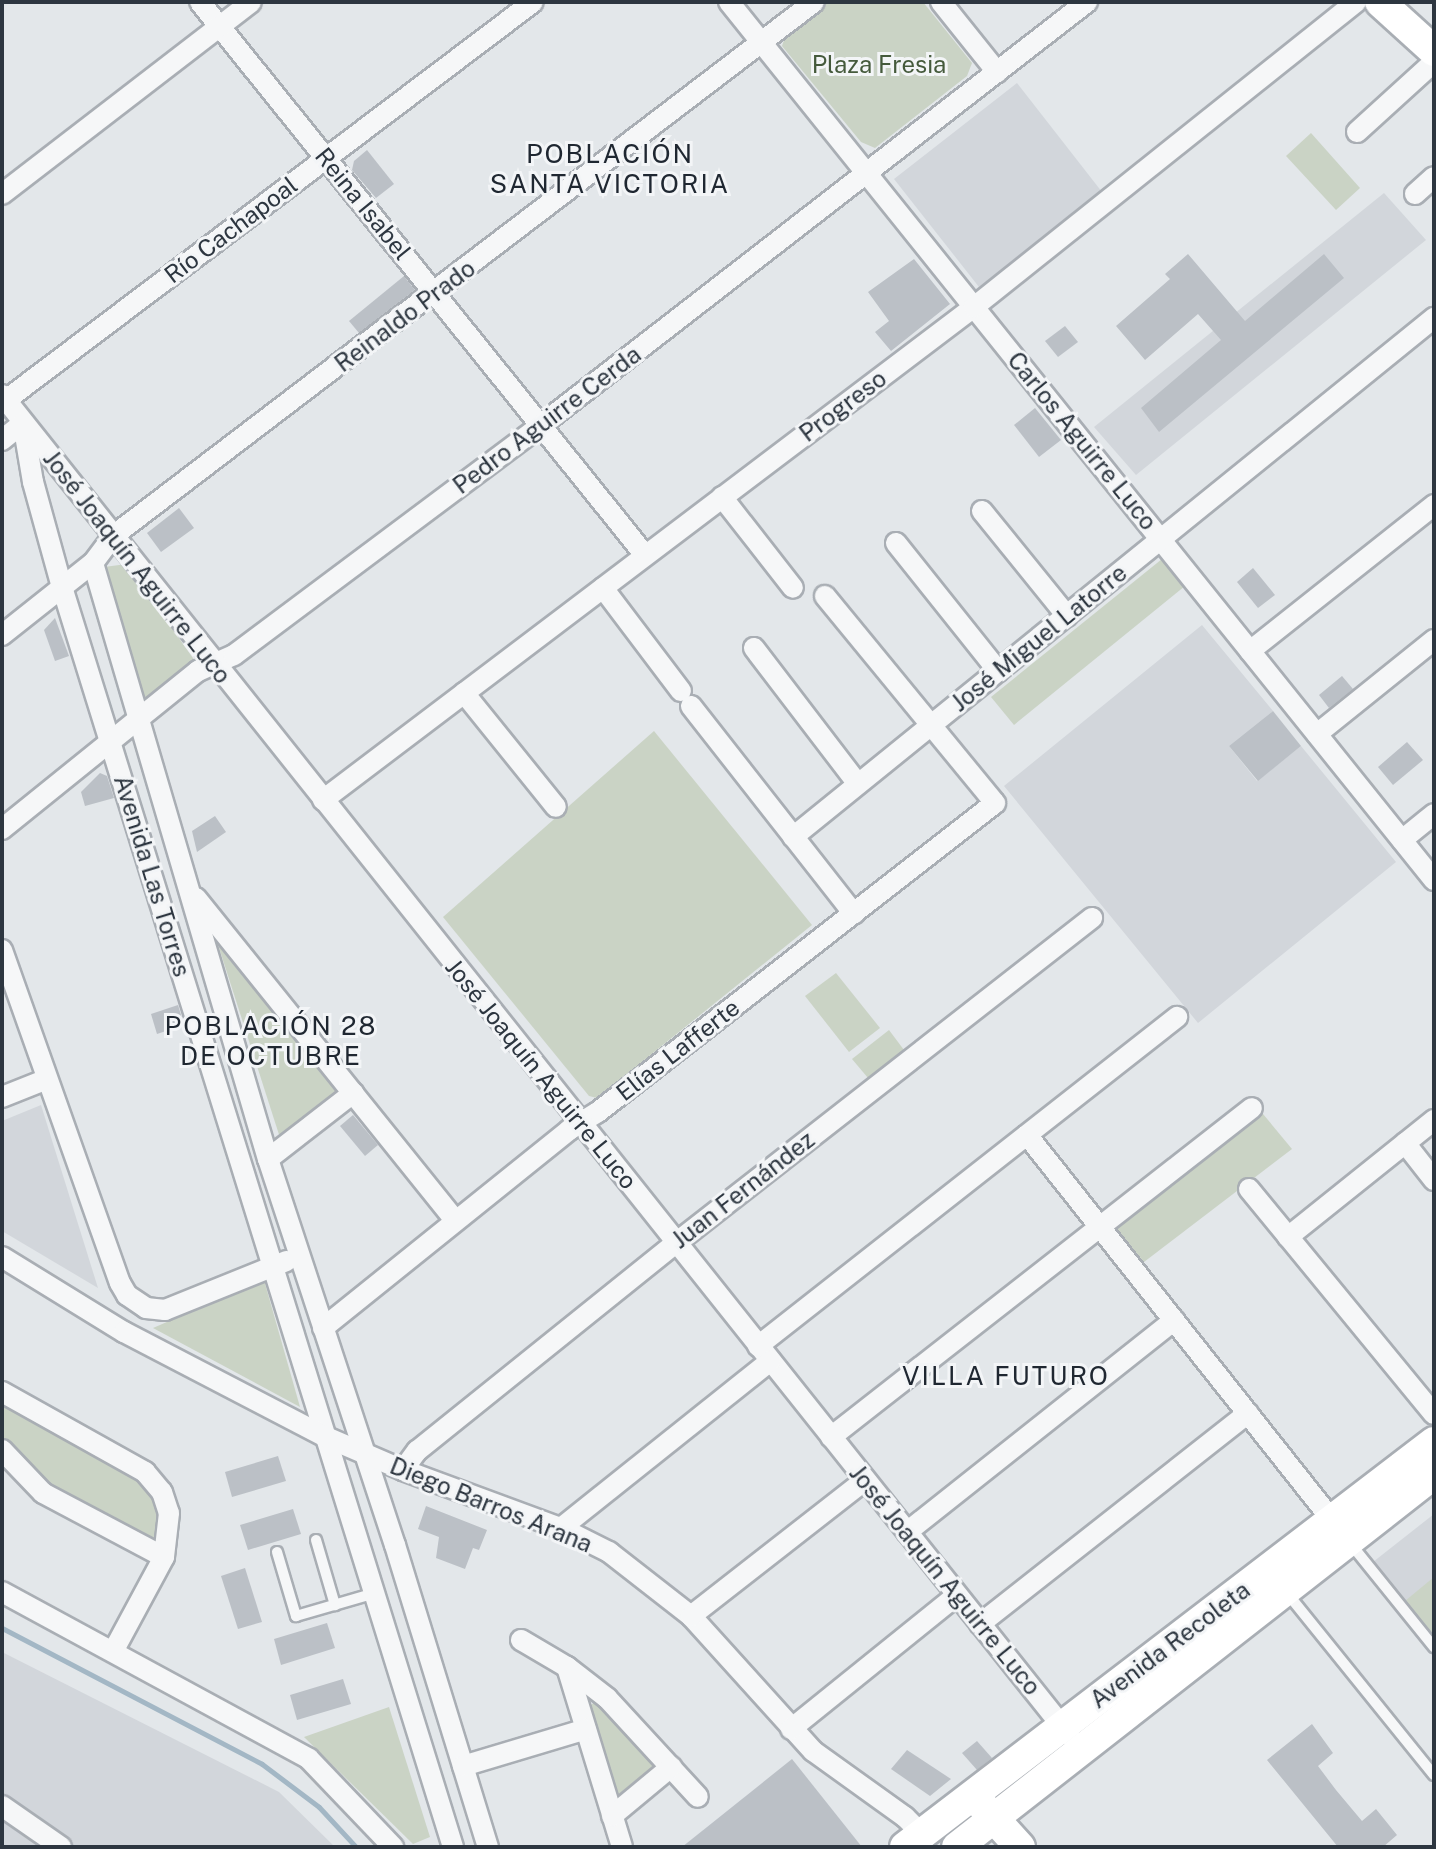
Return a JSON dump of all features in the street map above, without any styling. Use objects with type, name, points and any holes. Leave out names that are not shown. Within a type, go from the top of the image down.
[{"type":"main road","points":[[1380,2],[1434,51]]},
{"type":"main road","points":[[1409,2],[1434,24]]},
{"type":"main road","name":"Avenida Recoleta","points":[[979,1836],[1081,1750],[1285,1591],[1341,1531],[1434,1442]]},
{"type":"main road","name":"Avenida Recoleta","points":[[913,1840],[1062,1727],[1341,1531],[1434,1474]]},
{"type":"main road","points":[[964,1802],[979,1836],[1020,1847]]},
{"type":"street","name":"Reina Isabel","points":[[200,2],[645,555]]},
{"type":"street","points":[[2,194],[251,2]]},
{"type":"street","name":"Río Cachapoal","points":[[4,398],[533,2]]},
{"type":"street","name":"Carlos Aguirre Luco","points":[[729,2],[1434,880]]},
{"type":"street","name":"Reinaldo Prado","points":[[2,635],[93,563],[113,536],[814,2]]},
{"type":"street","points":[[941,2],[997,72]]},
{"type":"street","name":"Pedro Aguirre Cerda","points":[[2,829],[198,671],[234,655],[541,425],[1087,2]]},
{"type":"street","name":"Progreso","points":[[323,800],[974,307],[1356,2]]},
{"type":"street","points":[[1357,132],[1434,62]]},
{"type":"street","points":[[1415,194],[1434,177]]},
{"type":"street","name":"José Miguel Latorre","points":[[793,837],[1434,318]]},
{"type":"street","name":"José Joaquín Aguirre Luco","points":[[4,398],[1081,1750]]},
{"type":"street","points":[[2,440],[23,423]]},
{"type":"street","name":"Avenida Las Torres","points":[[23,423],[33,482],[62,587],[453,1847]]},
{"type":"street","points":[[722,497],[793,588]]},
{"type":"street","points":[[1250,651],[1434,505]]},
{"type":"street","points":[[982,511],[1067,616]]},
{"type":"street","points":[[896,543],[998,671]]},
{"type":"street","name":"Avenida Las Torres","points":[[93,563],[268,1159],[395,1545],[488,1847]]},
{"type":"street","points":[[603,588],[854,914]]},
{"type":"street","points":[[825,596],[929,726]]},
{"type":"street","points":[[1317,734],[1434,640]]},
{"type":"street","points":[[754,648],[858,784]]},
{"type":"street","points":[[464,693],[556,807]]},
{"type":"street","name":"Elías Lafferte","points":[[323,1328],[455,1220],[995,803],[929,726]]},
{"type":"street","points":[[1402,840],[1434,814]]},
{"type":"street","points":[[189,889],[455,1220]]},
{"type":"street","name":"Juan Fernández","points":[[403,1470],[417,1451],[676,1243],[1092,918]]},
{"type":"street","points":[[2,950],[120,1283],[138,1304],[152,1310],[165,1310],[299,1256]]},
{"type":"street","points":[[561,1528],[764,1353],[1027,1135],[1177,1017]]},
{"type":"street","points":[[2,1097],[47,1079]]},
{"type":"street","points":[[268,1159],[353,1093]]},
{"type":"street","points":[[831,1437],[1252,1108]]},
{"type":"street","points":[[1288,1237],[1434,1120]]},
{"type":"street","points":[[1027,1135],[1341,1531]]},
{"type":"street","points":[[1405,1143],[1434,1180]]},
{"type":"street","points":[[1249,1189],[1434,1414]]},
{"type":"street","name":"Diego Barros Arana","points":[[2,1257],[124,1332],[326,1437],[403,1470],[561,1528],[609,1552],[691,1616],[791,1729],[830,1766],[905,1817],[913,1840]]},
{"type":"street","points":[[907,1532],[1174,1320]]},
{"type":"street","points":[[2,1392],[145,1472],[162,1492],[169,1513],[164,1557],[114,1650]]},
{"type":"street","points":[[980,1624],[1248,1413]]},
{"type":"street","points":[[2,1450],[43,1493],[164,1557]]},
{"type":"street","points":[[691,1616],[865,1480]]},
{"type":"street","points":[[363,1555],[395,1545]]},
{"type":"street","points":[[2,1592],[114,1650],[309,1759],[393,1847]]},
{"type":"street","points":[[791,1729],[957,1595]]},
{"type":"street","points":[[521,1640],[567,1667],[607,1698],[698,1797]]},
{"type":"street","points":[[567,1667],[622,1847]]},
{"type":"street","points":[[463,1766],[586,1729]]},
{"type":"street","points":[[612,1816],[671,1767]]},
{"type":"street","points":[[2,1806],[61,1847]]},
{"type":"lane","points":[[1341,1531],[1434,1647]]},
{"type":"lane","points":[[316,1540],[335,1605]]},
{"type":"lane","points":[[277,1552],[296,1616],[375,1593]]},
{"type":"lane","points":[[1285,1591],[1434,1775]]},
{"type":"shaded area","points":[[1017,83],[1102,192],[979,287],[894,179]]},
{"type":"shaded area","points":[[1384,193],[1426,240],[1136,475],[1094,427]]},
{"type":"shaded area","points":[[1202,625],[1273,711],[1229,746],[1257,781],[1301,746],[1396,862],[1198,1023],[1004,786]]},
{"type":"shaded area","points":[[41,1105],[98,1288],[2,1231],[2,1121]]},
{"type":"shaded area","points":[[1434,1514],[1434,1638],[1373,1562]]},
{"type":"shaded area","points":[[2,1652],[279,1792],[335,1847],[2,1847]]},
{"type":"green space","name":"Plaza Fresia","points":[[826,2],[923,2],[972,63],[967,76],[875,148],[861,142],[782,46],[786,34]]},
{"type":"green space","points":[[1311,133],[1360,188],[1336,210],[1286,156]]},
{"type":"green space","points":[[1162,559],[1185,586],[1014,725],[991,697]]},
{"type":"green space","points":[[127,564],[195,661],[143,700],[104,567]]},
{"type":"green space","points":[[654,731],[812,925],[597,1098],[589,1096],[443,917]]},
{"type":"green space","points":[[213,929],[341,1088],[282,1144]]},
{"type":"green space","points":[[836,973],[880,1028],[849,1052],[805,996]]},
{"type":"green space","points":[[889,1030],[904,1050],[868,1078],[852,1059]]},
{"type":"green space","points":[[1263,1114],[1292,1149],[1144,1262],[1115,1228]]},
{"type":"green space","points":[[264,1280],[300,1407],[153,1328]]},
{"type":"green space","points":[[2,1400],[144,1480],[161,1518],[155,1548],[44,1488],[2,1445]]},
{"type":"green space","points":[[1434,1577],[1434,1638],[1405,1601]]},
{"type":"green space","points":[[599,1699],[659,1765],[617,1803],[588,1707]]},
{"type":"green space","points":[[389,1707],[430,1837],[413,1844],[304,1737]]},
{"type":"building","points":[[367,150],[394,184],[376,198],[352,170],[354,161]]},
{"type":"building","points":[[1188,254],[1245,321],[1324,254],[1344,278],[1159,432],[1141,408],[1221,340],[1198,314],[1145,360],[1116,326],[1170,279],[1165,274]]},
{"type":"building","points":[[914,259],[950,304],[891,351],[875,332],[889,321],[868,292]]},
{"type":"building","points":[[404,276],[415,290],[359,333],[349,321]]},
{"type":"building","points":[[1065,326],[1078,342],[1058,357],[1045,341]]},
{"type":"building","points":[[1035,408],[1061,440],[1039,457],[1014,425]]},
{"type":"building","points":[[179,508],[194,528],[161,552],[147,533]]},
{"type":"building","points":[[1253,568],[1275,595],[1258,608],[1237,582]]},
{"type":"building","points":[[55,618],[69,656],[55,661],[44,630]]},
{"type":"building","points":[[1342,676],[1353,689],[1329,708],[1319,695]]},
{"type":"building","points":[[1273,711],[1301,746],[1258,781],[1229,746]]},
{"type":"building","points":[[1407,742],[1423,760],[1393,785],[1378,767]]},
{"type":"building","points":[[100,773],[107,776],[114,798],[85,806],[81,792]]},
{"type":"building","points":[[215,816],[226,832],[197,852],[192,831]]},
{"type":"building","points":[[178,1005],[184,1025],[157,1034],[151,1014]]},
{"type":"building","points":[[353,1115],[378,1145],[365,1156],[340,1126]]},
{"type":"building","points":[[278,1456],[286,1481],[232,1497],[225,1472]]},
{"type":"building","points":[[426,1506],[487,1530],[479,1550],[473,1548],[465,1569],[436,1558],[439,1537],[418,1529]]},
{"type":"building","points":[[293,1509],[301,1534],[248,1550],[240,1525]]},
{"type":"building","points":[[245,1568],[262,1622],[238,1629],[221,1576]]},
{"type":"building","points":[[327,1623],[335,1648],[281,1665],[274,1639]]},
{"type":"building","points":[[343,1679],[351,1704],[297,1720],[290,1695]]},
{"type":"building","points":[[1312,1724],[1333,1753],[1318,1766],[1336,1790],[1362,1821],[1376,1809],[1397,1835],[1383,1847],[1338,1847],[1267,1760]]},
{"type":"building","points":[[977,1741],[992,1758],[977,1770],[962,1753]]},
{"type":"building","points":[[907,1750],[951,1779],[930,1796],[891,1769]]},
{"type":"building","points":[[792,1759],[862,1847],[682,1847]]},
{"type":"waterway","points":[[2,1628],[262,1764],[319,1807],[356,1847]]},
{"type":"district","name":"POBLACIÓN SANTA VICTORIA","points":[[610,169]]},
{"type":"district","name":"POBLACIÓN 28 DE OCTUBRE","points":[[271,1041]]},
{"type":"district","name":"VILLA FUTURO","points":[[1006,1376]]}]
